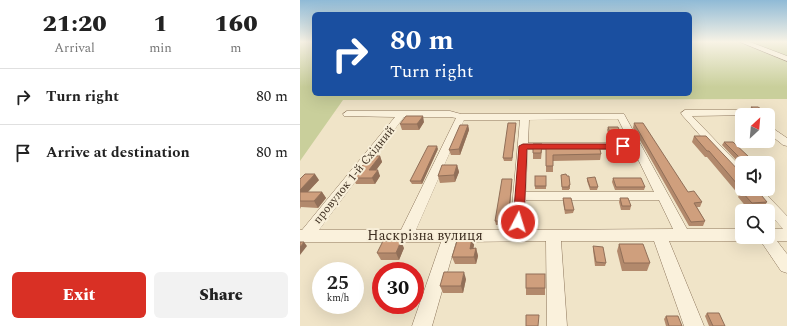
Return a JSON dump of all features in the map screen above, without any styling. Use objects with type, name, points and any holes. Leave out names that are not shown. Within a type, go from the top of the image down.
[{"type":"street","points":[[735,114],[685,113],[735,167]]},
{"type":"street","points":[[347,114],[450,114],[461,117],[621,116],[683,235]]},
{"type":"street","name":"провулок 1-й Східний","points":[[303,236],[402,114]]},
{"type":"street","points":[[406,235],[461,117]]},
{"type":"street","points":[[517,235],[521,196],[525,117]]},
{"type":"street","points":[[775,134],[787,143]]},
{"type":"street","points":[[523,146],[637,146]]},
{"type":"street","points":[[521,196],[663,196]]},
{"type":"street","points":[[760,196],[787,225]]},
{"type":"street","points":[[422,326],[451,235]]},
{"type":"street","points":[[553,235],[557,326]]},
{"type":"street","points":[[659,235],[694,326]]},
{"type":"street","name":"Наскрізна вулиця","points":[[303,236],[735,235]]},
{"type":"street","points":[[775,235],[787,235]]},
{"type":"street","points":[[770,244],[787,266]]},
{"type":"green space","points":[[300,57],[312,57],[312,96],[692,96],[692,57],[787,57],[787,99],[343,100],[300,161]]},
{"type":"building","points":[[406,116],[423,116],[417,124],[400,124]]},
{"type":"building","points":[[508,123],[516,123],[512,158],[503,158]]},
{"type":"building","points":[[634,123],[643,123],[688,192],[694,191],[702,202],[694,203],[705,221],[691,222]]},
{"type":"building","points":[[460,125],[468,125],[459,149],[449,150]]},
{"type":"building","points":[[608,127],[618,127],[623,138],[612,138]]},
{"type":"building","points":[[694,136],[706,136],[735,167],[735,182],[709,151],[707,151]]},
{"type":"building","points":[[724,142],[733,142],[735,144],[735,148],[739,148],[748,156],[738,156]]},
{"type":"building","points":[[533,144],[542,144],[541,153],[533,153]]},
{"type":"building","points":[[546,145],[553,145],[553,148],[563,147],[563,145],[599,145],[601,154],[553,155],[553,166],[546,166]]},
{"type":"building","points":[[428,146],[437,146],[421,181],[410,181]]},
{"type":"building","points":[[615,147],[626,147],[630,156],[619,156]]},
{"type":"building","points":[[370,156],[380,156],[369,170],[378,170],[372,178],[353,178]]},
{"type":"building","points":[[442,165],[457,165],[454,175],[438,176]]},
{"type":"building","points":[[305,174],[315,174],[300,190],[300,179]]},
{"type":"building","points":[[566,174],[569,176],[570,185],[569,187],[562,187],[561,175]]},
{"type":"building","points":[[535,176],[546,176],[546,186],[535,186]]},
{"type":"building","points":[[595,177],[598,187],[590,187],[587,178]]},
{"type":"building","points":[[613,178],[641,178],[645,187],[616,187]]},
{"type":"building","points":[[502,179],[512,179],[508,221],[495,221]]},
{"type":"building","points":[[300,192],[322,192],[314,201],[300,201]]},
{"type":"building","points":[[746,196],[762,196],[767,202],[752,203]]},
{"type":"building","points":[[563,198],[571,198],[574,210],[565,210]]},
{"type":"building","points":[[620,198],[628,198],[631,206],[622,206]]},
{"type":"building","points":[[458,238],[472,238],[470,249],[476,248],[474,257],[452,257]]},
{"type":"building","points":[[383,241],[401,241],[396,253],[377,253]]},
{"type":"building","points":[[619,244],[643,244],[650,263],[624,263]]},
{"type":"building","points":[[593,246],[603,247],[606,263],[596,262]]},
{"type":"building","points":[[444,272],[464,272],[461,286],[440,286]]},
{"type":"building","points":[[526,274],[545,274],[545,288],[526,288]]},
{"type":"building","points":[[707,313],[719,313],[725,326],[713,326]]},
{"type":"building","points":[[526,315],[539,315],[538,326],[526,326]]},
{"type":"building","points":[[666,316],[678,316],[682,326],[669,326]]},
{"type":"route","points":[[518,222],[521,196],[523,146],[623,146]]}]
